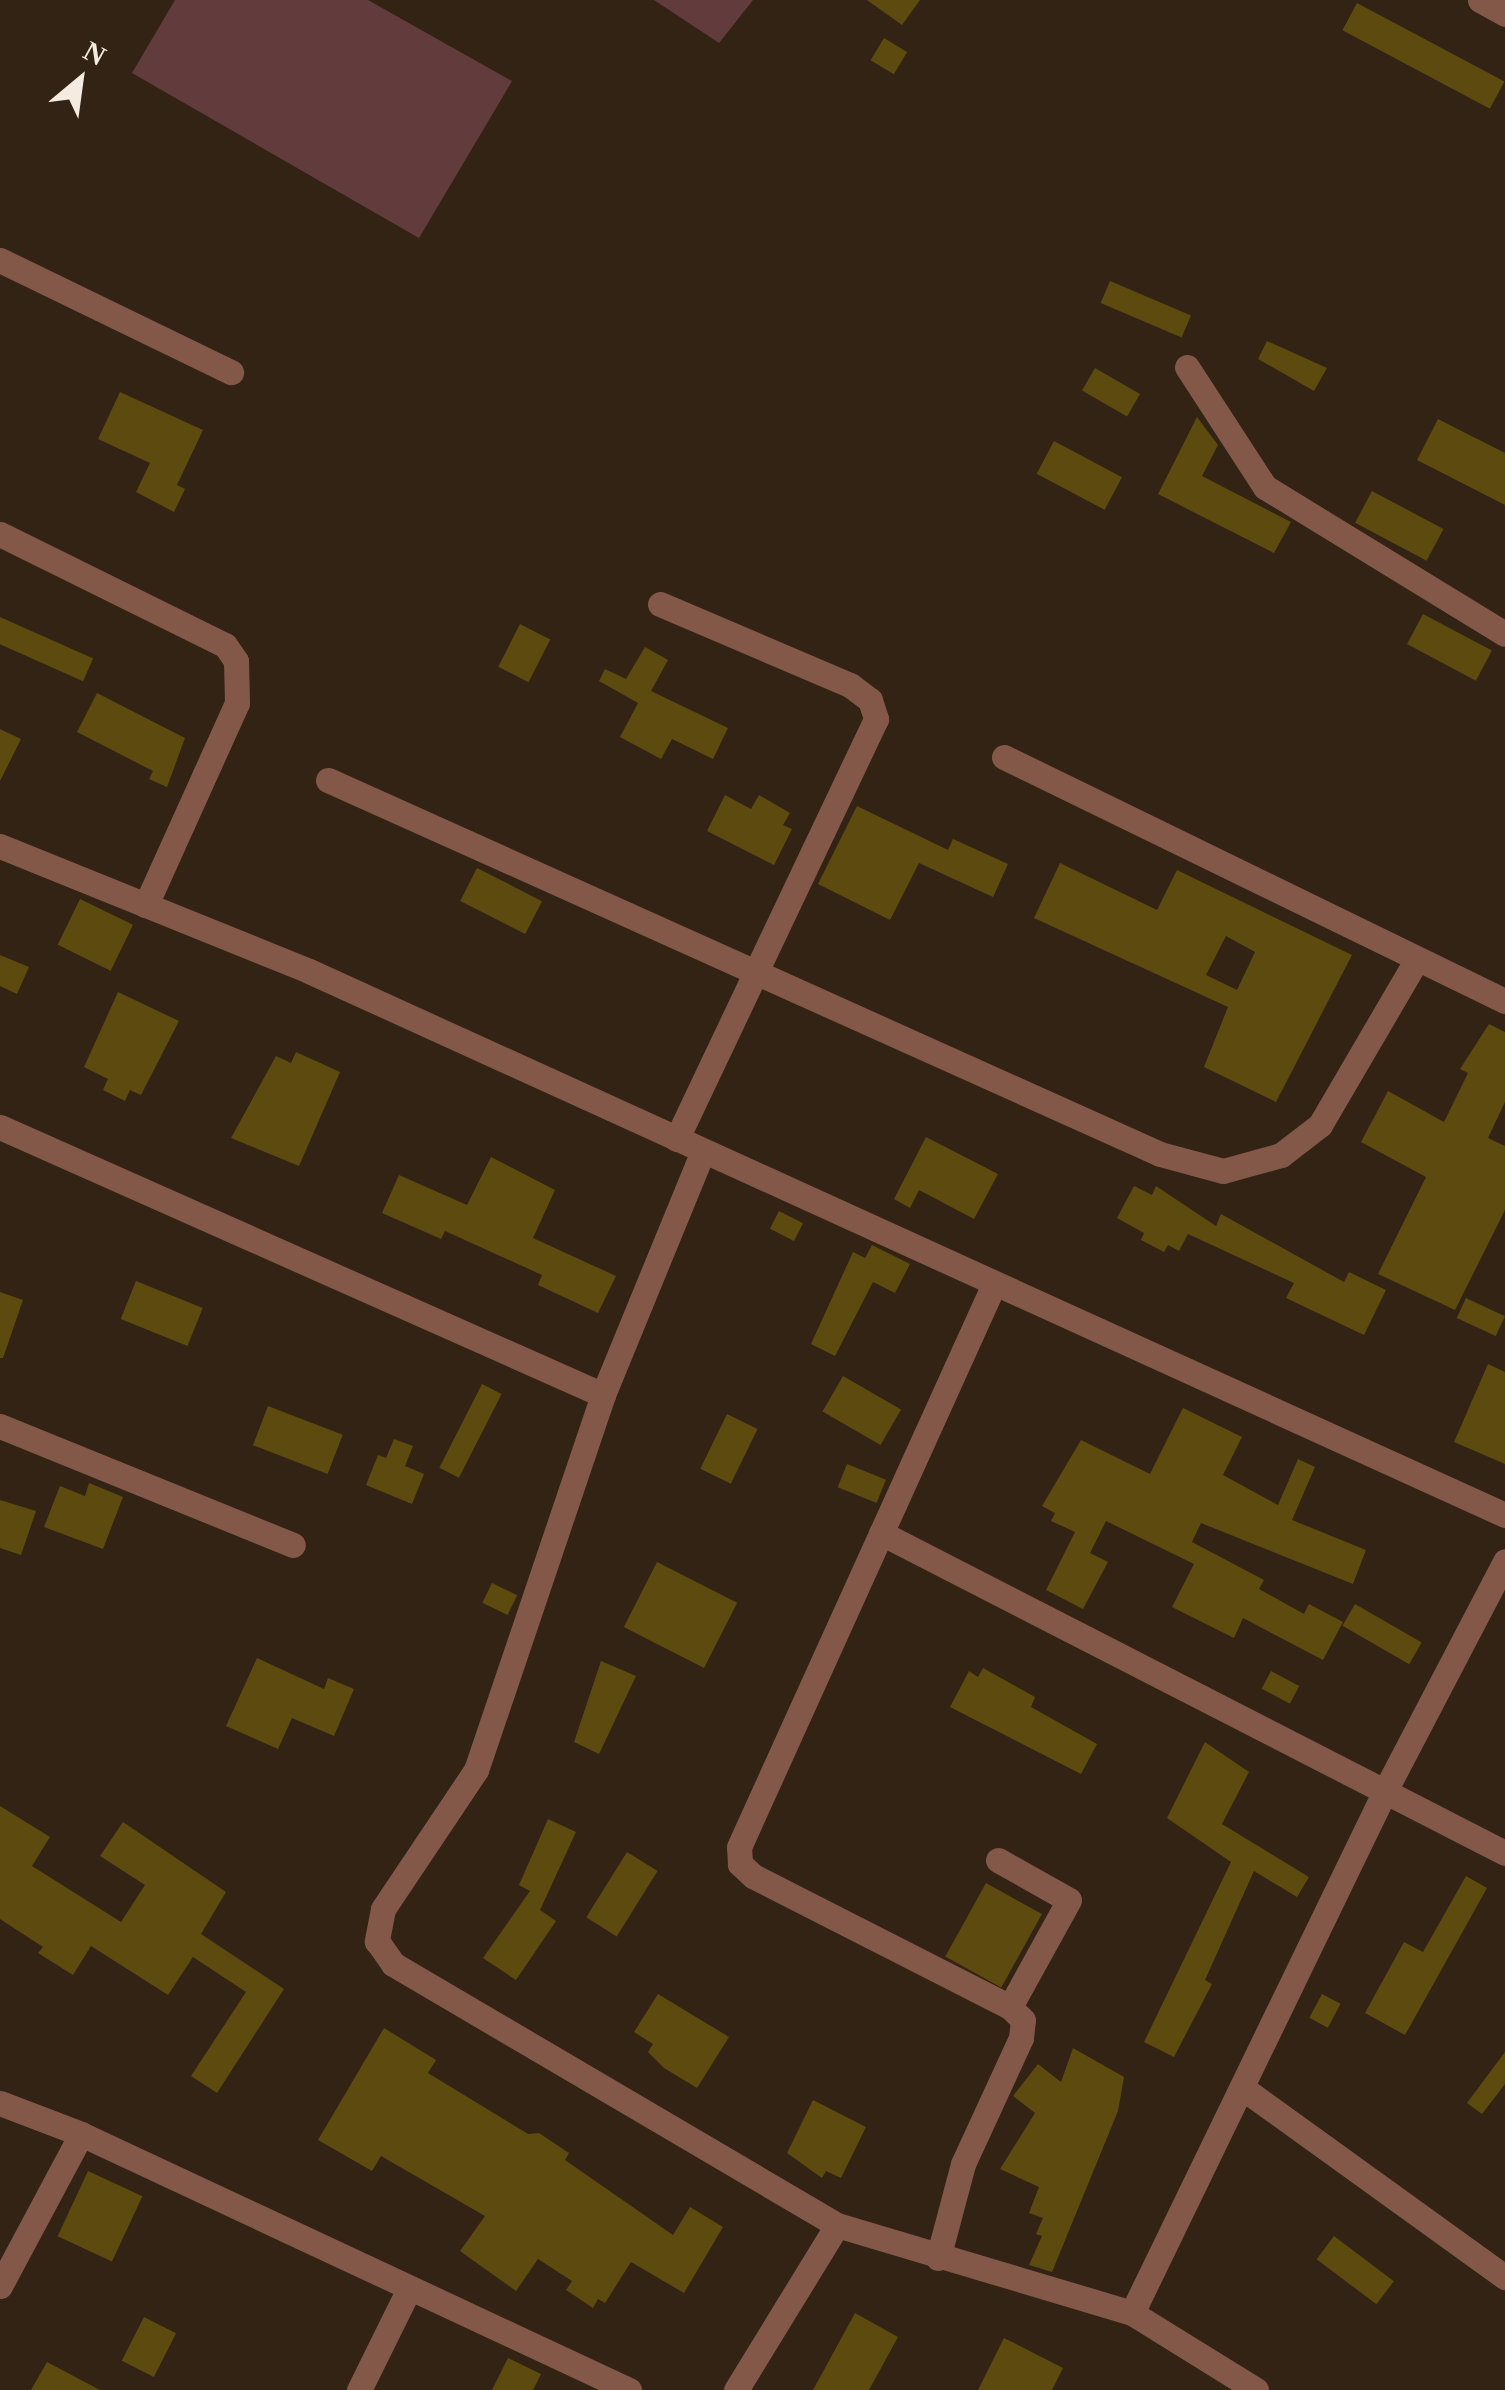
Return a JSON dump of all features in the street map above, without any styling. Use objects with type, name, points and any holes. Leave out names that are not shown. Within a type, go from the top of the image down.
[{"type":"street","points":[[1480,0],[1505,14]]},
{"type":"street","points":[[0,260],[231,372]]},
{"type":"street","points":[[1186,367],[1264,487],[1505,634]]},
{"type":"street","points":[[0,534],[225,646],[236,661],[238,703],[146,905]]},
{"type":"street","points":[[660,604],[850,686],[870,700],[876,719],[750,974],[676,1139]]},
{"type":"street","points":[[1004,757],[1416,961],[1505,1001]]},
{"type":"street","points":[[328,780],[750,974],[1160,1154],[1223,1170],[1282,1155],[1320,1125],[1416,961]]},
{"type":"street","points":[[0,846],[309,971],[1505,1515]]},
{"type":"street","points":[[0,1127],[603,1395]]},
{"type":"street","points":[[703,1151],[603,1395],[476,1770],[383,1910],[376,1942],[393,1964],[837,2225],[1132,2313],[1256,2390]]},
{"type":"street","points":[[938,2258],[963,2164],[1021,2038],[1023,2020],[1010,2007],[740,1864],[739,1847],[994,1284]]},
{"type":"street","points":[[0,1426],[292,1544]]},
{"type":"street","points":[[881,1534],[1505,1853]]},
{"type":"street","points":[[1132,2313],[1244,2089],[1386,1789],[1505,1561]]},
{"type":"street","points":[[998,1860],[1068,1900],[1010,2007]]},
{"type":"street","points":[[1244,2089],[1505,2277]]},
{"type":"street","points":[[0,2103],[80,2134],[629,2390]]},
{"type":"street","points":[[0,2286],[80,2134]]},
{"type":"street","points":[[736,2390],[837,2225]]},
{"type":"street","points":[[359,2390],[410,2289]]},
{"type":"shaded area","points":[[175,0],[368,0],[512,81],[419,238],[132,73]]},
{"type":"shaded area","points":[[654,0],[753,0],[719,43]]},
{"type":"building","points":[[867,0],[920,0],[902,25]]},
{"type":"building","points":[[1357,3],[1504,81],[1490,109],[1342,30]]},
{"type":"building","points":[[884,38],[907,52],[894,74],[871,60]]},
{"type":"building","points":[[1110,281],[1191,315],[1182,337],[1101,303]]},
{"type":"building","points":[[1267,341],[1327,368],[1314,391],[1258,359]]},
{"type":"building","points":[[1095,368],[1140,394],[1127,417],[1082,391]]},
{"type":"building","points":[[120,392],[203,430],[177,485],[185,489],[174,512],[136,492],[150,463],[98,439]]},
{"type":"building","points":[[1197,417],[1218,445],[1202,476],[1291,522],[1274,553],[1158,494]]},
{"type":"building","points":[[1438,419],[1505,453],[1505,505],[1417,460]]},
{"type":"building","points":[[1054,441],[1122,477],[1105,510],[1037,474]]},
{"type":"building","points":[[1372,491],[1444,529],[1427,561],[1355,523]]},
{"type":"building","points":[[1423,614],[1492,651],[1476,681],[1407,644]]},
{"type":"building","points":[[0,617],[93,658],[83,681],[0,644]]},
{"type":"building","points":[[520,624],[550,639],[529,682],[498,667]]},
{"type":"building","points":[[645,647],[668,660],[651,691],[728,728],[713,759],[672,739],[661,759],[620,737],[638,703],[599,681],[605,669],[626,679]]},
{"type":"building","points":[[97,693],[185,738],[167,787],[149,779],[153,771],[77,732]]},
{"type":"building","points":[[0,729],[21,739],[0,781]]},
{"type":"building","points":[[725,795],[751,809],[759,795],[790,813],[783,825],[792,829],[774,865],[707,831]]},
{"type":"building","points":[[857,806],[948,850],[953,839],[1008,864],[993,897],[919,863],[890,920],[818,884]]},
{"type":"building","points":[[1060,863],[1157,910],[1177,870],[1352,955],[1276,1102],[1204,1067],[1228,1007],[1034,918]],"holes":[[[1226,936],[1255,952],[1237,990],[1206,975]]]},
{"type":"building","points":[[477,868],[542,901],[525,934],[460,901]]},
{"type":"building","points":[[80,899],[133,925],[111,971],[58,945]]},
{"type":"building","points":[[0,955],[29,967],[17,994],[0,986]]},
{"type":"building","points":[[118,992],[179,1021],[141,1095],[130,1090],[125,1101],[103,1090],[108,1079],[84,1067]]},
{"type":"building","points":[[1489,1024],[1505,1032],[1505,1102],[1488,1138],[1505,1146],[1505,1210],[1455,1310],[1378,1274],[1426,1177],[1361,1142],[1388,1091],[1444,1122],[1468,1073],[1460,1069]]},
{"type":"building","points":[[296,1052],[340,1072],[299,1166],[231,1138],[276,1056],[291,1063]]},
{"type":"building","points":[[926,1137],[998,1174],[974,1219],[919,1190],[910,1208],[894,1199]]},
{"type":"building","points":[[491,1157],[555,1190],[533,1238],[616,1276],[598,1313],[538,1285],[542,1275],[445,1231],[441,1239],[382,1213],[399,1175],[467,1205]]},
{"type":"building","points":[[1134,1186],[1152,1195],[1156,1186],[1216,1226],[1221,1214],[1344,1282],[1349,1272],[1386,1290],[1364,1335],[1286,1298],[1294,1283],[1188,1234],[1179,1251],[1168,1245],[1164,1252],[1141,1240],[1144,1233],[1117,1218]]},
{"type":"building","points":[[779,1211],[803,1223],[794,1241],[770,1229]]},
{"type":"building","points":[[872,1245],[910,1264],[895,1293],[873,1282],[835,1356],[811,1344],[853,1252],[865,1258]]},
{"type":"building","points":[[136,1281],[203,1308],[187,1346],[121,1319]]},
{"type":"building","points":[[0,1292],[23,1300],[3,1358],[0,1358]]},
{"type":"building","points":[[1466,1298],[1505,1316],[1496,1336],[1457,1318]]},
{"type":"building","points":[[1488,1364],[1505,1372],[1505,1464],[1454,1442]]},
{"type":"building","points":[[843,1376],[901,1410],[881,1445],[822,1412]]},
{"type":"building","points":[[482,1384],[502,1394],[459,1478],[439,1468]]},
{"type":"building","points":[[268,1406],[343,1435],[328,1474],[253,1445]]},
{"type":"building","points":[[1183,1408],[1242,1437],[1223,1475],[1278,1505],[1298,1459],[1315,1467],[1292,1520],[1366,1550],[1353,1584],[1201,1523],[1192,1542],[1264,1580],[1259,1589],[1304,1614],[1309,1604],[1343,1622],[1323,1660],[1243,1618],[1234,1638],[1172,1607],[1194,1564],[1106,1521],[1090,1553],[1108,1562],[1083,1609],[1046,1590],[1075,1532],[1051,1521],[1055,1513],[1042,1506],[1081,1440],[1150,1474]]},
{"type":"building","points":[[727,1414],[758,1429],[731,1484],[700,1469]]},
{"type":"building","points":[[394,1439],[413,1446],[405,1466],[424,1474],[412,1504],[366,1485],[378,1455],[386,1458]]},
{"type":"building","points":[[847,1464],[886,1480],[877,1503],[838,1487]]},
{"type":"building","points":[[89,1483],[123,1497],[103,1549],[44,1527],[60,1486],[85,1496]]},
{"type":"building","points":[[0,1500],[36,1511],[21,1555],[0,1548]]},
{"type":"building","points":[[657,1562],[737,1603],[704,1668],[624,1627]]},
{"type":"building","points":[[492,1583],[517,1595],[508,1615],[482,1603]]},
{"type":"building","points":[[1355,1604],[1422,1642],[1409,1664],[1342,1626]]},
{"type":"building","points":[[257,1658],[324,1689],[328,1678],[354,1689],[334,1736],[292,1718],[278,1749],[226,1726]]},
{"type":"building","points":[[601,1661],[636,1676],[599,1754],[574,1742]]},
{"type":"building","points":[[983,1668],[1035,1697],[1031,1707],[1097,1744],[1081,1774],[950,1707],[969,1671],[978,1677]]},
{"type":"building","points":[[1271,1671],[1299,1686],[1290,1704],[1262,1689]]},
{"type":"building","points":[[1205,1742],[1249,1772],[1222,1824],[1309,1877],[1297,1897],[1254,1871],[1205,1980],[1212,1984],[1174,2057],[1144,2042],[1231,1862],[1167,1818]]},
{"type":"building","points":[[0,1806],[50,1837],[32,1866],[121,1922],[145,1885],[100,1856],[123,1822],[226,1892],[201,1934],[284,1989],[217,2093],[191,2076],[246,1992],[193,1957],[168,1995],[91,1946],[73,1975],[38,1953],[43,1947],[0,1919]]},
{"type":"building","points":[[548,1819],[576,1832],[540,1910],[556,1921],[516,1980],[483,1958],[530,1891],[519,1885]]},
{"type":"building","points":[[627,1852],[658,1871],[617,1936],[586,1917]]},
{"type":"building","points":[[1466,1876],[1487,1888],[1405,2035],[1365,2013],[1404,1942],[1423,1952]]},
{"type":"building","points":[[986,1883],[1042,1914],[1001,1987],[945,1956]]},
{"type":"building","points":[[658,1994],[729,2037],[697,2088],[664,2068],[648,2052],[653,2044],[634,2032]]},
{"type":"building","points":[[1322,1994],[1341,2004],[1328,2028],[1309,2018]]},
{"type":"building","points":[[384,2028],[436,2060],[428,2073],[528,2134],[539,2133],[569,2153],[565,2160],[673,2235],[690,2207],[723,2227],[684,2293],[631,2262],[605,2303],[598,2299],[593,2308],[566,2290],[572,2281],[538,2259],[516,2291],[460,2251],[485,2216],[381,2156],[372,2171],[318,2140]]},
{"type":"building","points":[[1073,2048],[1124,2077],[1118,2111],[1052,2272],[1029,2265],[1042,2236],[1036,2234],[1043,2218],[1029,2213],[1039,2187],[1000,2169],[1035,2113],[1013,2096],[1038,2064],[1061,2082]]},
{"type":"building","points":[[1505,2052],[1505,2084],[1482,2114],[1467,2103]]},
{"type":"building","points":[[813,2100],[866,2127],[841,2178],[826,2171],[822,2178],[787,2153]]},
{"type":"building","points":[[88,2171],[142,2196],[112,2262],[58,2236]]},
{"type":"building","points":[[1334,2236],[1394,2281],[1376,2304],[1317,2259]]},
{"type":"building","points":[[855,2313],[898,2337],[869,2390],[813,2390]]},
{"type":"building","points":[[144,2317],[176,2333],[154,2377],[122,2361]]},
{"type":"building","points":[[1004,2338],[1063,2368],[1052,2390],[978,2390]]},
{"type":"building","points":[[508,2358],[541,2374],[533,2390],[492,2390]]},
{"type":"building","points":[[47,2362],[100,2390],[31,2390]]}]
